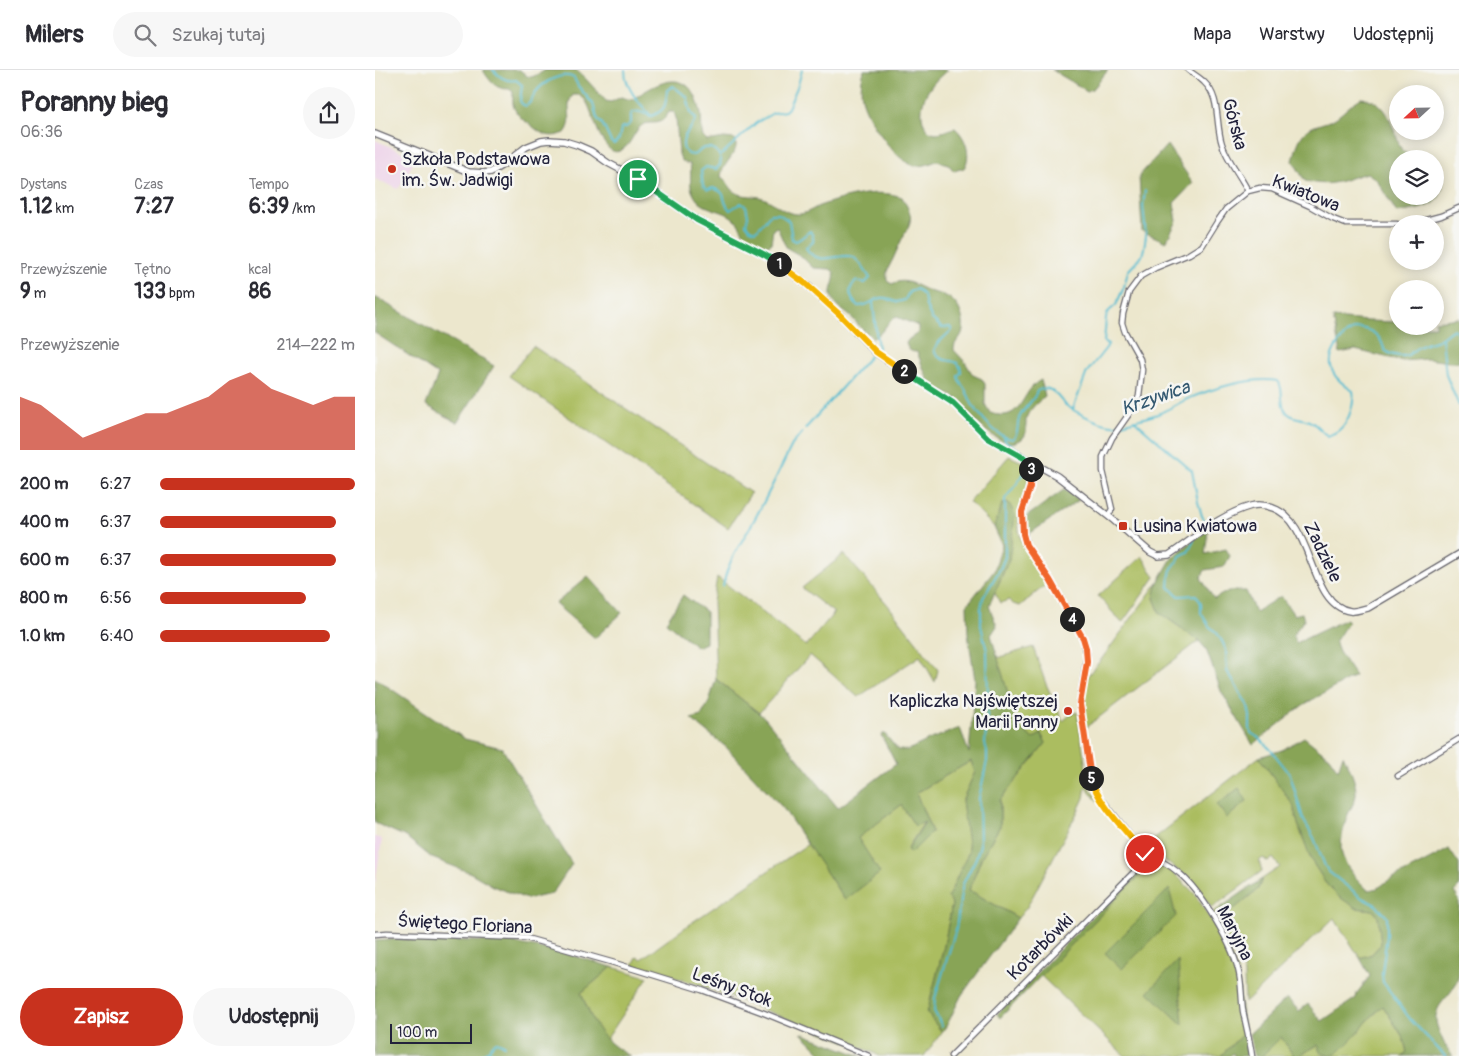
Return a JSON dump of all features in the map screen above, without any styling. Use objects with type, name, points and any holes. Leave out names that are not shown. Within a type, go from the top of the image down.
[{"type":"street","name":"Górska","points":[[1188,70],[1203,81],[1210,90],[1217,110],[1222,143],[1248,191]]},
{"type":"street","points":[[375,134],[469,172],[476,173],[484,173],[498,168],[526,147],[541,141],[564,141],[591,151],[608,163],[638,179],[697,220],[757,251],[785,268],[839,314],[876,352],[953,403],[988,438],[1057,476],[1110,518]]},
{"type":"street","name":"Kwiatowa","points":[[1110,518],[1112,509],[1103,471],[1103,457],[1137,404],[1142,370],[1140,359],[1127,337],[1122,323],[1129,292],[1135,283],[1147,272],[1189,254],[1202,246],[1226,209],[1248,191],[1260,188],[1272,190],[1347,224],[1389,224]]},
{"type":"street","points":[[1443,215],[1459,208]]},
{"type":"street","points":[[1031,462],[1030,487],[1022,512],[1023,534],[1026,545],[1050,580],[1083,638],[1086,648],[1087,662],[1080,704],[1092,784],[1142,851],[1143,855]]},
{"type":"street","name":"Zadziele","points":[[1110,518],[1150,552],[1162,557],[1175,551],[1223,517],[1253,506],[1267,506],[1277,509],[1295,525],[1329,598],[1335,605],[1350,611],[1368,608],[1459,554]]},
{"type":"street","points":[[1398,776],[1459,739]]},
{"type":"street","name":"Maryjna","points":[[1143,855],[1145,854],[1159,860],[1178,872],[1188,882],[1217,922],[1238,966],[1243,1009],[1252,1056]]},
{"type":"street","name":"Kotarbówki","points":[[951,1056],[1142,864],[1143,855]]},
{"type":"street","name":"Świętego Floriana","points":[[375,934],[526,938],[582,954]]},
{"type":"street","name":"Leśny Stok","points":[[582,954],[709,993],[764,1013],[869,1056]]},
{"type":"shaded area","name":"Szkoła Podstawowa im. Św. Jadwigi","points":[[375,140],[416,158],[398,189],[375,179]]},
{"type":"shaded area","points":[[375,837],[382,839],[375,885]]},
{"type":"green space","points":[[483,70],[520,70],[527,76],[532,77],[546,70],[576,70],[606,101],[611,102],[621,97],[632,100],[656,85],[666,82],[676,81],[684,84],[691,90],[697,100],[701,114],[703,137],[707,141],[724,138],[735,139],[735,149],[724,167],[721,177],[737,193],[763,198],[792,213],[803,214],[819,206],[860,195],[881,193],[902,197],[909,210],[911,219],[888,270],[887,281],[892,284],[903,281],[908,282],[946,296],[957,305],[962,316],[963,328],[961,336],[954,346],[954,350],[973,375],[982,379],[985,384],[985,404],[990,413],[1001,415],[1009,414],[1016,410],[1034,385],[1041,380],[1045,396],[1032,408],[1027,416],[1025,436],[1016,442],[1009,442],[994,436],[986,431],[966,411],[960,401],[931,383],[927,378],[917,352],[910,350],[906,343],[918,333],[918,326],[897,317],[890,321],[880,334],[873,338],[834,302],[831,292],[834,272],[830,269],[813,268],[801,256],[787,248],[777,227],[773,229],[771,244],[764,246],[756,245],[748,240],[733,218],[723,212],[707,207],[697,200],[691,187],[690,164],[683,161],[679,154],[674,112],[669,112],[662,121],[647,123],[640,127],[626,147],[616,152],[610,150],[605,144],[587,103],[579,95],[573,95],[570,100],[569,123],[565,133],[549,136],[518,115],[514,108],[513,92],[495,85]]},
{"type":"green space","points":[[864,70],[948,70],[936,81],[927,94],[922,108],[922,116],[927,129],[931,132],[938,133],[955,128],[959,132],[965,141],[968,152],[964,168],[954,171],[948,164],[937,161],[918,166],[910,164],[901,158],[883,139],[864,105],[861,90]]},
{"type":"green space","points":[[1052,70],[1108,70],[1094,88],[1087,91]]},
{"type":"green space","points":[[1361,98],[1369,99],[1381,106],[1389,118],[1389,140],[1398,140],[1402,150],[1389,150],[1389,200],[1376,179],[1367,173],[1330,183],[1315,183],[1305,181],[1293,161],[1297,145],[1305,132],[1337,117]]},
{"type":"green space","points":[[1167,145],[1193,183],[1174,203],[1177,221],[1166,242],[1142,231],[1139,176]]},
{"type":"green space","points":[[1392,205],[1429,205],[1414,210],[1397,213]]},
{"type":"green space","points":[[375,297],[494,366],[457,423],[426,405],[438,375],[375,333]]},
{"type":"green space","points":[[1333,318],[1389,322],[1389,335],[1444,335],[1444,320],[1459,318],[1459,362],[1428,359],[1403,361],[1355,350],[1340,353]]},
{"type":"green space","points":[[533,346],[751,493],[728,528],[509,376]]},
{"type":"green space","points":[[1009,456],[1029,465],[1027,488],[1020,508],[1018,525],[1026,551],[1048,583],[1020,606],[1013,604],[1009,600],[1000,603],[994,591],[1009,559],[1002,504],[994,527],[969,502]]},
{"type":"green space","points":[[1065,489],[1079,500],[1026,536],[1023,519]]},
{"type":"green space","points":[[1009,503],[1015,515],[1009,559],[989,606],[997,626],[991,635],[1017,724],[1033,739],[1041,734],[1046,743],[1000,800],[1000,826],[982,856],[969,890],[1018,918],[961,996],[942,1032],[927,1013],[944,946],[952,904],[948,897],[969,851],[962,801],[975,772],[971,761],[916,793],[932,832],[911,853],[907,850],[925,822],[915,826],[901,805],[858,838],[880,873],[845,900],[783,808],[726,747],[691,719],[701,716],[709,702],[716,679],[765,718],[838,808],[896,764],[881,735],[884,733],[898,750],[908,750],[960,728],[969,753],[975,680],[968,634],[967,605],[994,571],[1002,545],[994,527],[1002,504]]},
{"type":"green space","points":[[1208,530],[1205,554],[1226,549],[1230,556],[1224,567],[1205,570],[1201,578],[1214,599],[1228,591],[1246,591],[1255,612],[1281,596],[1294,615],[1302,613],[1304,620],[1293,635],[1296,643],[1346,619],[1348,622],[1335,642],[1339,652],[1355,676],[1303,705],[1253,745],[1221,691],[1206,649],[1199,641],[1160,613],[1154,598],[1158,582],[1172,558]]},
{"type":"green space","points":[[844,554],[888,605],[938,670],[935,682],[920,656],[858,697],[810,655],[759,713],[716,679],[713,602],[717,577],[806,646],[834,613],[802,588]]},
{"type":"green space","points":[[1142,556],[1155,577],[1122,623],[1098,596]]},
{"type":"green space","points":[[588,576],[622,613],[595,638],[555,604]]},
{"type":"green space","points":[[1158,582],[1154,598],[1160,613],[1199,641],[1085,728],[1082,693],[1088,675]]},
{"type":"green space","points":[[683,595],[706,612],[706,643],[697,647],[666,622]]},
{"type":"green space","points":[[1033,647],[1046,684],[1063,721],[1077,712],[1089,787],[1113,818],[1111,820],[1086,786],[1084,798],[1076,815],[1027,907],[1018,918],[969,890],[982,856],[1000,826],[1000,800],[1046,743],[1041,734],[1033,739],[1017,724],[997,658]]},
{"type":"green space","points":[[375,678],[465,739],[502,748],[572,864],[552,894],[527,899],[495,887],[471,873],[432,858],[406,837],[375,823]]},
{"type":"green space","points":[[1304,737],[1329,757],[1338,770],[1343,755],[1350,769],[1356,795],[1345,824],[1341,848],[1347,866],[1368,890],[1379,887],[1449,849],[1459,864],[1459,887],[1454,892],[1459,900],[1459,945],[1457,951],[1459,975],[1455,986],[1441,1004],[1436,1017],[1442,1039],[1453,1056],[1402,1056],[1407,1052],[1403,1037],[1383,1006],[1338,1053],[1330,1056],[1321,1053],[1318,1045],[1298,1056],[1294,1056],[1281,1037],[1262,1056],[1254,1056],[1249,1034],[1287,998],[1299,1011],[1308,1004],[1322,1021],[1356,998],[1357,993],[1370,976],[1360,958],[1372,954],[1381,944],[1378,917],[1373,910],[1356,908],[1339,897],[1328,886],[1311,860],[1293,805],[1259,757],[1282,750]]},
{"type":"green space","points":[[1259,757],[1294,805],[1298,824],[1311,860],[1328,886],[1356,908],[1373,910],[1378,917],[1381,944],[1372,954],[1360,958],[1334,918],[1245,1003],[1244,974],[1241,963],[1213,912],[1220,908],[1226,915],[1258,889],[1262,879],[1280,867],[1273,858],[1268,862],[1263,858],[1259,861],[1262,871],[1212,908],[1187,877],[1143,847]]},
{"type":"green space","points":[[971,761],[975,772],[962,801],[970,851],[948,897],[952,904],[944,946],[927,1013],[942,1032],[924,1056],[879,1056],[703,986],[633,965],[637,957],[641,959],[808,844],[844,899],[857,838],[901,805],[925,821],[907,849],[932,832],[916,793]]},
{"type":"green space","points":[[1239,788],[1247,801],[1227,818],[1217,805]]},
{"type":"green space","points":[[1149,858],[1154,860],[1000,1018],[997,1014]]},
{"type":"green space","points":[[1154,860],[1171,870],[1194,893],[1227,948],[1237,970],[1244,1033],[1220,1056],[1125,1056],[1041,976]],"holes":[[[1169,890],[1122,969],[1106,952]]]},
{"type":"green space","points":[[1262,879],[1258,889],[1226,916],[1220,908]]},
{"type":"green space","points":[[1169,889],[1176,916],[1122,969],[1105,953]]},
{"type":"green space","points":[[401,939],[508,942],[561,952],[612,967],[581,993],[594,1022],[604,1037],[630,1056],[375,1056],[375,941]]},
{"type":"green space","points":[[1178,960],[1183,1025],[1148,992]]},
{"type":"green space","points":[[612,967],[648,977],[606,1040],[594,1024],[581,993]]},
{"type":"green space","points":[[1383,1006],[1403,1037],[1407,1052],[1402,1056],[1298,1056],[1318,1045],[1349,1041]]},
{"type":"green space","points":[[801,1033],[861,1056],[824,1056]]},
{"type":"green space","points":[[1244,1033],[1249,1056],[1234,1056],[1233,1053],[1230,1056],[1220,1056]]},
{"type":"green space","points":[[1281,1037],[1294,1056],[1262,1056]]},
{"type":"waterway","name":"Krzywica","points":[[493,70],[503,78],[516,80],[522,85],[520,101],[526,106],[538,89],[553,79],[564,76],[574,78],[593,104],[597,118],[614,144],[619,139],[621,128],[631,123],[631,114],[638,111],[651,116],[660,112],[665,103],[667,90],[673,86],[687,97],[691,113],[696,119],[683,140],[685,151],[693,155],[702,149],[711,148],[716,151],[721,159],[720,165],[716,169],[706,167],[701,171],[703,186],[708,190],[713,188],[721,192],[730,210],[741,203],[746,206],[748,216],[746,224],[750,229],[755,231],[758,229],[770,214],[779,214],[789,221],[792,239],[796,241],[810,231],[813,236],[813,242],[806,248],[811,254],[823,258],[848,256],[856,259],[870,278],[865,283],[857,281],[851,287],[851,297],[858,306],[883,298],[897,302],[905,300],[909,292],[917,289],[924,296],[932,319],[942,328],[950,327],[952,330],[939,342],[934,350],[935,353],[942,359],[958,364],[961,372],[958,376],[960,383],[972,404],[995,431],[1007,438],[1013,439],[1021,415],[1037,391],[1043,389],[1051,390],[1067,406],[1084,416],[1106,424],[1117,425],[1158,414],[1185,400],[1219,388],[1256,380],[1278,381],[1286,412],[1312,422],[1328,436],[1343,427],[1352,407],[1353,391],[1336,377],[1331,366],[1331,359],[1337,345],[1350,332],[1359,328],[1370,331],[1377,335],[1386,351],[1400,356],[1408,355],[1415,349],[1440,339],[1454,329],[1457,332],[1459,342]]},
{"type":"waterway","points":[[625,70],[630,89],[651,116]]},
{"type":"waterway","points":[[720,156],[756,123],[773,113],[785,111],[788,108],[802,70]]},
{"type":"waterway","points":[[1073,409],[1087,372],[1108,344],[1104,342],[1108,312],[1116,305],[1124,287],[1128,271],[1142,256],[1146,236],[1143,206],[1145,191]]},
{"type":"waterway","points":[[873,303],[878,349]]},
{"type":"waterway","points":[[1442,338],[1446,375],[1459,406]]},
{"type":"waterway","points":[[805,429],[871,355]]},
{"type":"waterway","points":[[1134,420],[1192,471],[1198,502],[1205,521],[1204,526]]},
{"type":"waterway","points":[[723,586],[733,556],[761,508],[792,445],[802,433]]},
{"type":"waterway","points":[[1004,437],[1005,441],[1026,453],[1027,456]]},
{"type":"waterway","points":[[942,1026],[934,1011],[935,998],[956,929],[963,884],[976,858],[980,845],[979,798],[987,761],[985,744],[988,701],[987,651],[981,626],[981,609],[983,598],[1005,557],[1005,499],[1021,478],[1025,471],[1026,463]]},
{"type":"waterway","points":[[1194,540],[1188,552],[1180,556],[1171,570],[1169,587],[1179,596],[1196,595],[1201,603],[1201,613],[1209,626],[1217,633],[1226,650],[1227,671],[1248,706],[1251,733],[1271,750],[1290,774],[1303,819],[1314,838],[1325,866],[1329,872],[1362,898],[1376,905],[1387,917],[1387,935],[1382,973],[1383,982],[1410,1019],[1445,1056]]},
{"type":"waterway","points":[[478,1056],[488,1051],[497,1042],[504,1045]]},
{"type":"waterway","points":[[488,1051],[508,1056]]},
{"type":"waterway","points":[[516,1056],[519,1053]]},
{"type":"place","name":"Szkoła Podstawowa im. Św. Jadwigi","points":[[392,169]]},
{"type":"place","name":"Lusina Kwiatowa","points":[[1123,526]]},
{"type":"place","name":"Kapliczka Najświętszej Marii Panny","points":[[1068,711]]},
{"type":"route","points":[[638,179],[697,220],[765,255],[785,268],[839,314],[876,352],[953,403],[988,438],[1031,462],[1030,487],[1022,512],[1023,534],[1026,545],[1050,580],[1083,638],[1086,648],[1087,662],[1083,675],[1080,714],[1092,784],[1111,813],[1142,851],[1143,855],[1145,854]]}]
